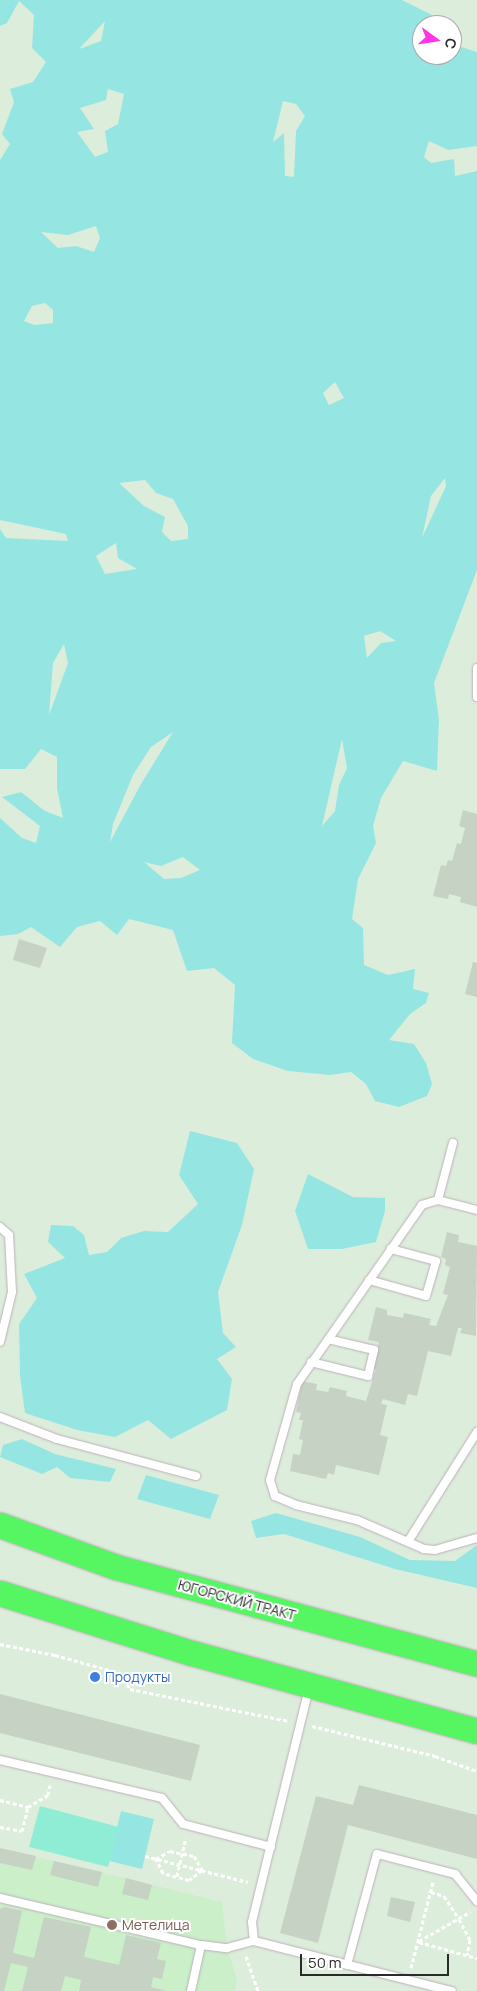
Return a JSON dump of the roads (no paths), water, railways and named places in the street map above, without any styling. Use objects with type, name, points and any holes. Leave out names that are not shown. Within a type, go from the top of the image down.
[{"type":"main road","name":"ЮГОРСКИЙ ТРАКТ","points":[[0,1525],[116,1567],[477,1664]]},
{"type":"main road","points":[[0,1594],[87,1623],[310,1686],[477,1730]]},
{"type":"lane","points":[[477,668],[477,697]]},
{"type":"lane","points":[[438,1200],[453,1142]]},
{"type":"lane","points":[[477,1210],[438,1200],[422,1205],[297,1384],[270,1480],[275,1496],[296,1505],[357,1520],[409,1540],[424,1549],[435,1550],[477,1538]]},
{"type":"lane","points":[[0,1227],[9,1235],[12,1292],[0,1342]]},
{"type":"lane","points":[[369,1280],[426,1296],[436,1261],[391,1249]]},
{"type":"lane","points":[[311,1362],[368,1376],[374,1350],[328,1339]]},
{"type":"lane","points":[[0,1417],[57,1438],[196,1476]]},
{"type":"lane","points":[[409,1540],[477,1432]]},
{"type":"lane","points":[[254,1942],[252,1922],[310,1686]]},
{"type":"lane","points":[[0,1760],[162,1798],[183,1824],[271,1847]]},
{"type":"lane","points":[[347,1965],[377,1854],[455,1874],[477,1901]]},
{"type":"lane","points":[[0,1898],[201,1945],[227,1948],[254,1942],[452,1991]]},
{"type":"lane","points":[[191,1991],[201,1945]]},
{"type":"place","name":"Продукты","points":[[95,1677]]},
{"type":"place","name":"Метелица","points":[[112,1925]]}]
